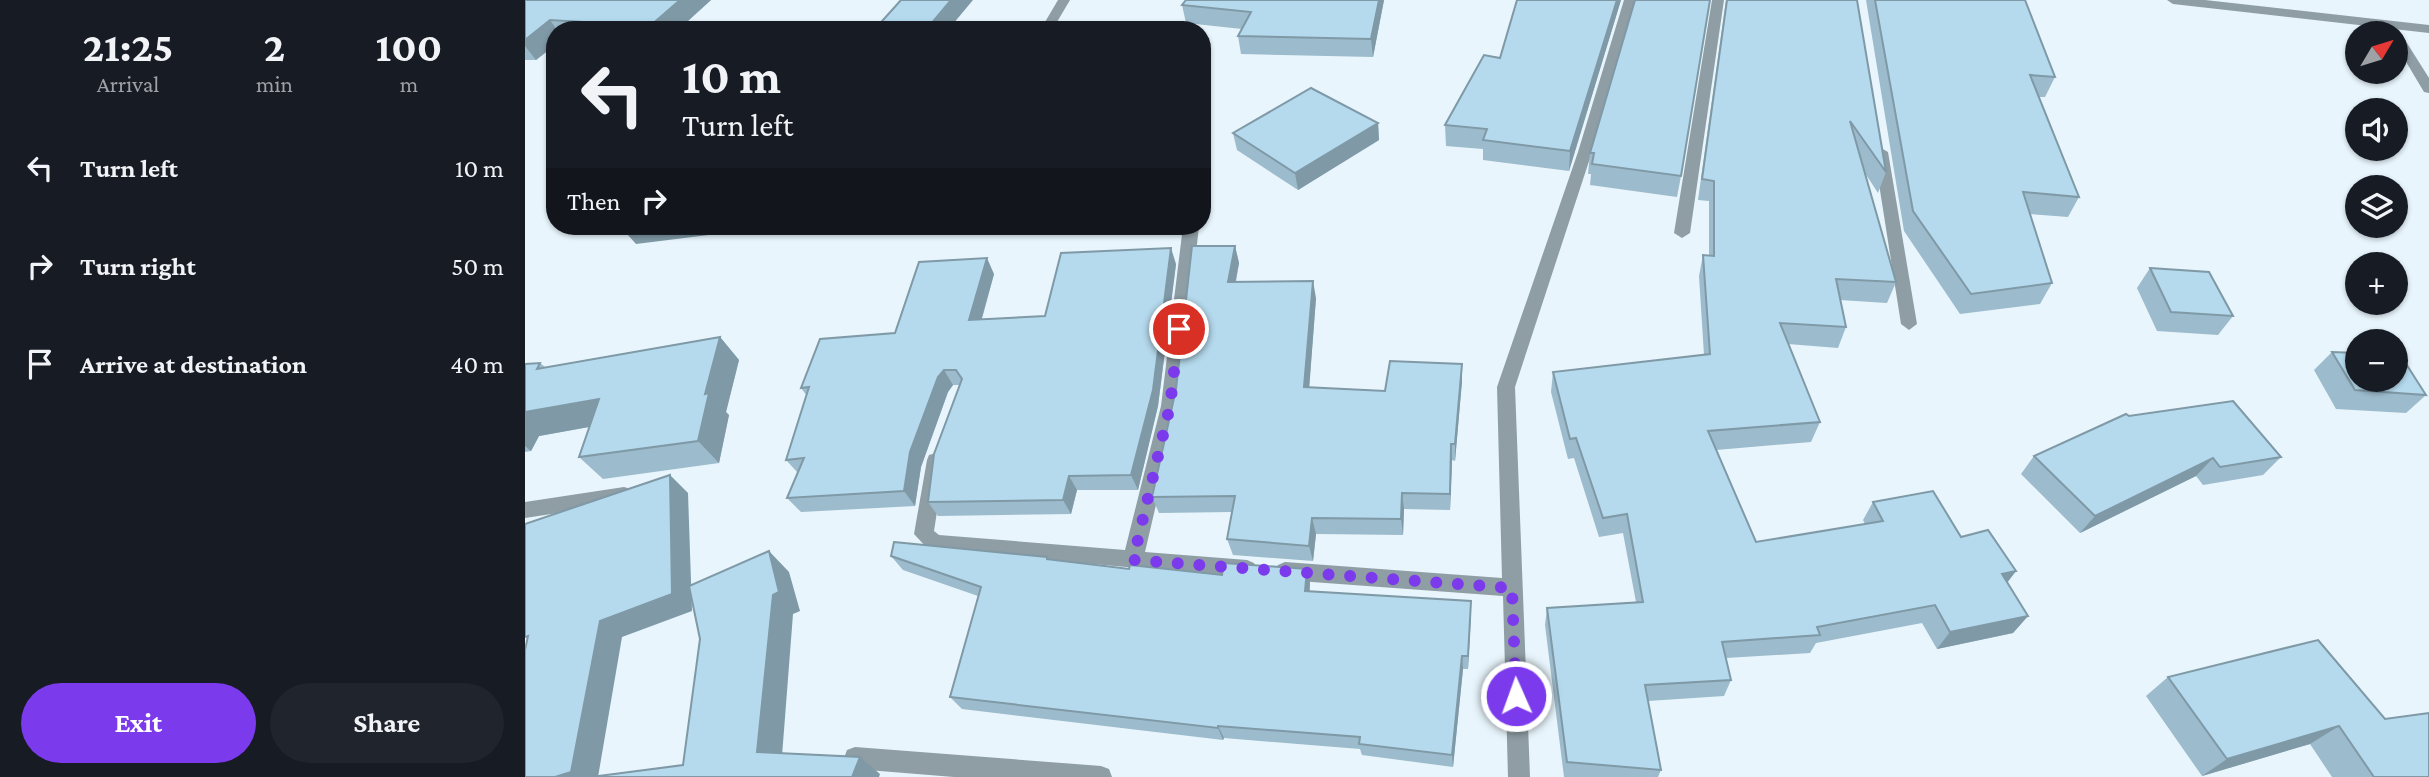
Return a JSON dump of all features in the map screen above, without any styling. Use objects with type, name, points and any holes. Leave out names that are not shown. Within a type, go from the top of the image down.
[{"type":"street","points":[[1052,21],[1065,0]]},
{"type":"street","points":[[1519,777],[1506,387],[1584,152],[1630,0]]},
{"type":"street","points":[[1682,233],[1719,0]]},
{"type":"street","points":[[2173,0],[2345,23]]},
{"type":"street","points":[[2408,30],[2429,29]]},
{"type":"street","points":[[2408,55],[2429,89]]},
{"type":"street","points":[[1878,135],[1909,324]]},
{"type":"street","points":[[1133,560],[1170,406],[1190,235]]},
{"type":"street","points":[[941,443],[932,468],[924,534],[935,543],[1512,588]]},
{"type":"street","points":[[525,510],[649,491]]},
{"type":"street","points":[[855,758],[1101,777]]},
{"type":"building","points":[[525,0],[680,0],[656,21],[550,20],[525,40]]},
{"type":"building","points":[[901,0],[951,0],[934,21],[882,21]]},
{"type":"building","points":[[1186,0],[1379,0],[1371,39],[1238,36],[1251,12],[1182,5]]},
{"type":"building","points":[[1517,0],[1617,0],[1570,151],[1483,140],[1487,129],[1445,125],[1484,55],[1500,58]]},
{"type":"building","points":[[1635,0],[1710,0],[1681,176],[1592,164],[1594,153],[1590,153]]},
{"type":"building","points":[[1727,0],[1857,0],[1886,172],[1850,121],[1896,282],[1836,279],[1846,327],[1780,323],[1820,422],[1708,431],[1756,542],[1883,521],[1873,502],[1933,491],[1961,537],[1988,530],[2016,571],[2002,574],[2028,616],[1950,632],[1935,605],[1817,627],[1820,635],[1722,642],[1731,680],[1645,685],[1661,770],[1567,762],[1547,608],[1643,602],[1627,514],[1603,518],[1576,438],[1570,439],[1553,372],[1710,354],[1703,255],[1714,256],[1714,181],[1702,179]]},
{"type":"building","points":[[1875,0],[2025,0],[2055,77],[2030,75],[2079,197],[2023,192],[2052,283],[1971,294],[1913,211]]},
{"type":"building","points":[[1311,88],[1378,123],[1295,173],[1233,133]]},
{"type":"building","points":[[1192,246],[1235,246],[1228,282],[1313,281],[1304,387],[1385,391],[1390,361],[1462,364],[1455,444],[1451,444],[1450,494],[1402,493],[1401,519],[1312,518],[1309,546],[1227,539],[1235,496],[1152,497],[1176,389]]},
{"type":"building","points":[[1171,248],[1153,390],[1131,475],[1069,476],[1063,500],[928,502],[934,454],[962,379],[956,370],[944,370],[938,377],[910,452],[904,491],[787,498],[804,458],[786,460],[809,387],[801,388],[820,339],[895,333],[919,262],[987,258],[969,320],[1045,316],[1061,253]]},
{"type":"building","points":[[2150,268],[2209,272],[2233,316],[2171,312]]},
{"type":"building","points":[[720,337],[705,394],[709,393],[698,441],[579,457],[599,399],[525,412],[525,364],[540,363],[537,369]]},
{"type":"building","points":[[2332,352],[2345,353],[2345,373]]},
{"type":"building","points":[[2408,367],[2426,395],[2383,392],[2408,392]]},
{"type":"building","points":[[2233,401],[2281,457],[2220,467],[2213,458],[2095,516],[2034,456],[2126,414],[2129,416]]},
{"type":"building","points":[[670,475],[672,594],[600,621],[571,772],[555,777],[525,777],[525,650],[528,636],[525,637],[525,524]]},
{"type":"building","points":[[894,542],[1047,557],[1129,569],[1130,565],[1222,575],[1224,563],[1307,569],[1305,591],[1471,601],[1468,656],[1462,656],[1452,755],[1359,744],[1360,737],[1218,728],[950,697],[981,587],[891,556]]},
{"type":"building","points":[[769,551],[779,592],[773,595],[757,752],[860,757],[852,777],[591,777],[683,765],[700,639],[689,586]]},
{"type":"building","points":[[2318,640],[2385,719],[2429,713],[2429,777],[2374,777],[2339,726],[2227,759],[2168,677]]},
{"type":"route","points":[[1179,329],[1170,406],[1133,560],[1512,588],[1516,696]]}]
